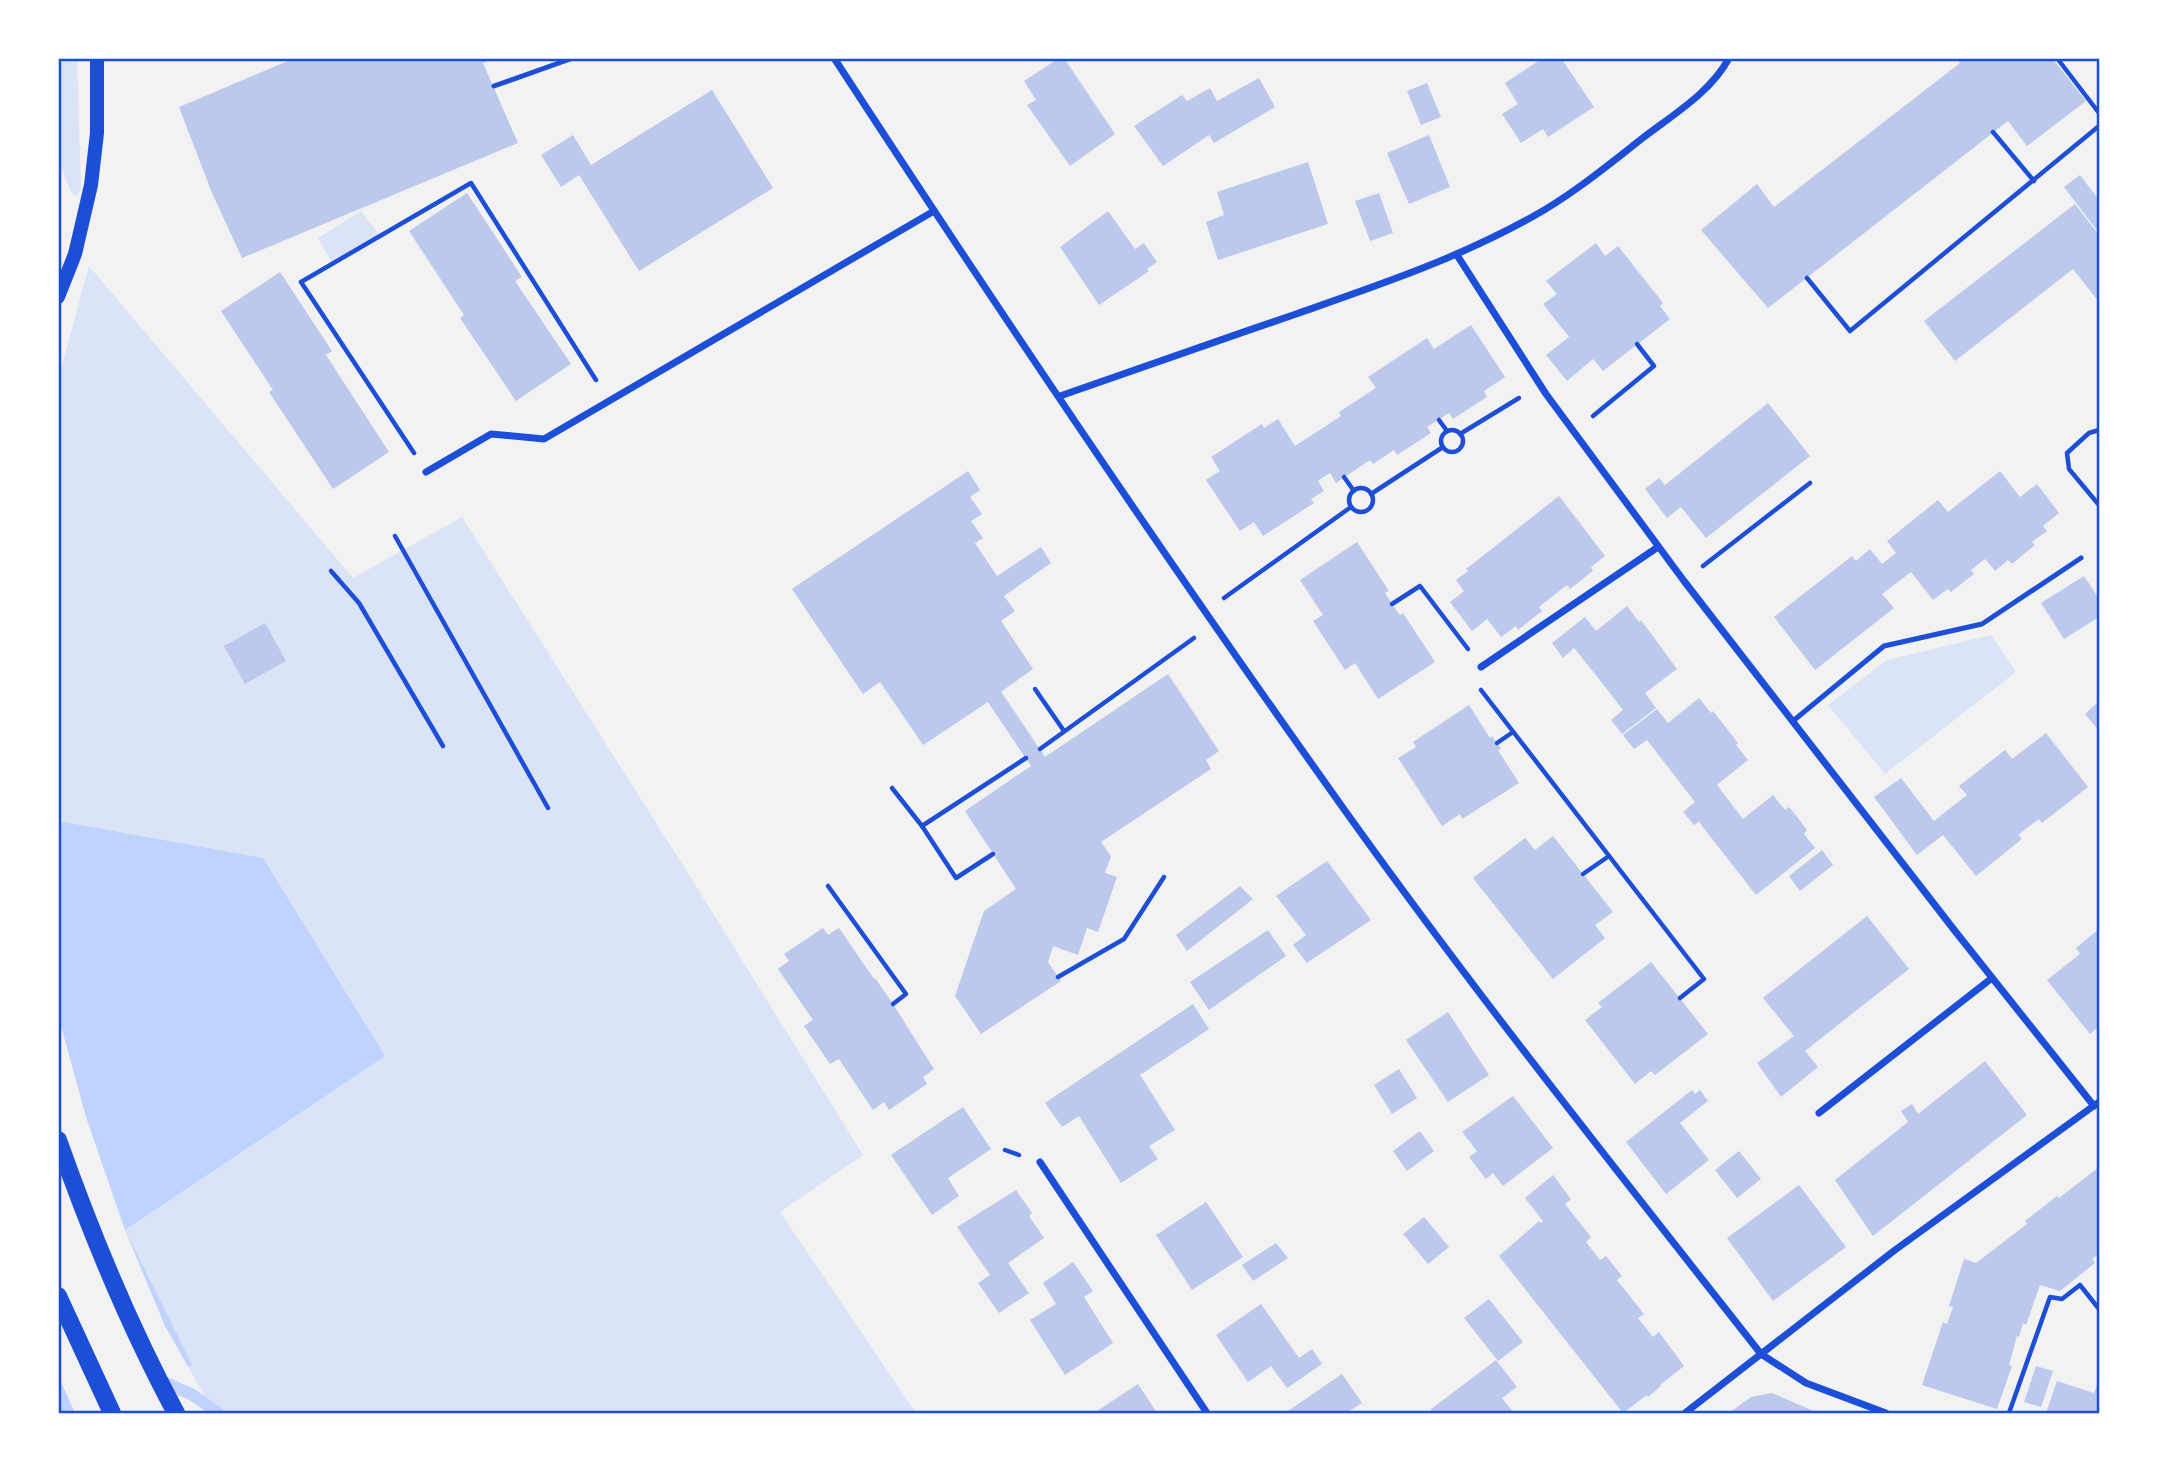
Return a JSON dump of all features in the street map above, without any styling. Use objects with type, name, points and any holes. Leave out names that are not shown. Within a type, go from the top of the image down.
[{"type":"main road","points":[[58,297],[75,254],[91,185],[97,133],[97,58]]},
{"type":"main road","points":[[58,1140],[120,1297],[176,1413]]},
{"type":"main road","points":[[58,1296],[112,1413]]},
{"type":"street","points":[[834,58],[934,211],[1206,611],[1327,785],[1524,1051],[1761,1354],[1806,1383],[1886,1413]]},
{"type":"street","points":[[1060,396],[1365,290],[1457,255],[1535,216],[1576,190],[1695,98],[1717,78],[1729,59]]},
{"type":"street","points":[[426,472],[491,434],[544,439],[934,211]]},
{"type":"street","points":[[1457,255],[1546,394],[1658,547],[1992,978],[2097,1104],[1895,1250],[1685,1413]]},
{"type":"street","points":[[1481,667],[1658,547]]},
{"type":"street","points":[[1819,1113],[1992,978]]},
{"type":"street","points":[[1040,1162],[1207,1413]]},
{"type":"lane","points":[[494,86],[573,58]]},
{"type":"lane","points":[[1793,721],[1884,646],[1982,624],[2081,558]]},
{"type":"path","points":[[2057,58],[2099,113]]},
{"type":"path","points":[[1807,278],[1850,331],[2099,126]]},
{"type":"path","points":[[1993,132],[2034,181]]},
{"type":"path","points":[[426,472],[301,282],[471,183],[609,400]]},
{"type":"path","points":[[1573,432],[1654,366],[1637,344]]},
{"type":"path","points":[[1460,434],[1517,399]]},
{"type":"path","points":[[1439,420],[1447,431]]},
{"type":"path","points":[[1455,430],[1463,440],[1458,449],[1452,452],[1443,447],[1441,440],[1447,431],[1455,430]]},
{"type":"path","points":[[2099,430],[2089,433],[2067,453],[2069,469],[2099,505]]},
{"type":"path","points":[[1371,494],[1443,447]]},
{"type":"path","points":[[1344,477],[1354,491]]},
{"type":"path","points":[[1684,581],[1810,483]]},
{"type":"path","points":[[1365,489],[1371,494],[1373,504],[1365,512],[1357,512],[1351,507],[1350,496],[1354,491],[1365,489]]},
{"type":"path","points":[[1206,611],[1351,507]]},
{"type":"path","points":[[395,536],[548,808]]},
{"type":"path","points":[[331,571],[359,603],[443,747]]},
{"type":"path","points":[[1392,604],[1420,586],[1481,667]]},
{"type":"path","points":[[1040,749],[1215,623]]},
{"type":"path","points":[[1477,685],[1704,979],[1680,998]]},
{"type":"path","points":[[1035,689],[1065,732]]},
{"type":"path","points":[[1497,743],[1513,733]]},
{"type":"path","points":[[922,827],[1026,758]]},
{"type":"path","points":[[892,788],[956,878],[993,853]]},
{"type":"path","points":[[1583,874],[1609,856]]},
{"type":"path","points":[[1058,977],[1124,939],[1164,877]]},
{"type":"path","points":[[828,886],[906,994],[893,1004]]},
{"type":"path","points":[[2009,1413],[2050,1297],[2062,1299],[2080,1285],[2099,1309]]},
{"type":"shaded area","points":[[77,58],[81,189],[78,195],[72,194],[58,161],[58,64]]},
{"type":"shaded area","points":[[361,211],[380,236],[333,264],[318,238]]},
{"type":"shaded area","points":[[89,266],[353,578],[462,517],[863,1155],[780,1212],[916,1413],[214,1413],[165,1326],[125,1230],[58,1015],[58,380]]},
{"type":"shaded area","points":[[1991,635],[2016,672],[1885,774],[1828,705],[1887,660]]},
{"type":"water","points":[[58,821],[263,858],[385,1056],[125,1230],[192,1365],[85,1413],[58,1413]]},
{"type":"pier","points":[[58,1015],[86,1117],[125,1230],[165,1326],[190,1370],[93,1413],[75,1413],[58,1375]]},
{"type":"building","points":[[295,58],[495,58],[483,63],[518,143],[242,258],[212,193],[179,107]]},
{"type":"building","points":[[1059,58],[1064,58],[1115,134],[1070,166],[1027,105],[1036,100],[1024,81]]},
{"type":"building","points":[[1543,58],[1561,58],[1594,107],[1548,137],[1543,129],[1521,143],[1502,114],[1518,104],[1505,83]]},
{"type":"building","points":[[1956,58],[2052,58],[2086,101],[2027,146],[2008,121],[1768,308],[1701,230],[1757,184],[1774,207],[1960,63]]},
{"type":"building","points":[[1259,78],[1275,107],[1214,143],[1209,135],[1163,166],[1134,126],[1182,95],[1187,101],[1210,88],[1217,101]]},
{"type":"building","points":[[1427,83],[1441,117],[1421,125],[1407,91]]},
{"type":"building","points":[[712,90],[773,188],[639,271],[579,175],[561,187],[541,155],[573,135],[591,165]]},
{"type":"building","points":[[1429,135],[1450,187],[1409,204],[1387,153]]},
{"type":"building","points":[[1308,162],[1328,224],[1218,260],[1206,222],[1224,215],[1217,192]]},
{"type":"building","points":[[2080,175],[2099,200],[2099,233],[2064,187]]},
{"type":"building","points":[[467,193],[522,277],[515,281],[571,364],[516,401],[460,318],[464,315],[409,231]]},
{"type":"building","points":[[1379,193],[1393,233],[1370,241],[1355,201]]},
{"type":"building","points":[[2075,204],[2099,235],[2099,302],[2073,269],[1955,361],[1924,321]]},
{"type":"building","points":[[1108,211],[1135,249],[1144,243],[1157,262],[1147,269],[1149,271],[1099,305],[1060,247]]},
{"type":"building","points":[[1596,243],[1605,256],[1618,246],[1663,303],[1660,306],[1670,319],[1603,371],[1593,359],[1567,381],[1546,355],[1569,337],[1543,304],[1557,294],[1546,281]]},
{"type":"building","points":[[280,272],[332,351],[326,355],[389,452],[333,489],[269,392],[273,390],[221,311]]},
{"type":"building","points":[[1471,325],[1505,377],[1484,391],[1487,397],[1453,419],[1449,413],[1427,427],[1431,433],[1397,455],[1394,450],[1373,464],[1370,460],[1336,483],[1330,473],[1318,481],[1324,491],[1311,499],[1314,503],[1263,536],[1254,522],[1240,531],[1206,480],[1220,471],[1211,457],[1262,424],[1264,428],[1278,419],[1295,446],[1341,416],[1339,412],[1376,388],[1368,377],[1427,338],[1434,349]]},
{"type":"building","points":[[1768,403],[1810,456],[1706,538],[1681,507],[1667,518],[1645,489],[1659,478],[1665,485]]},
{"type":"building","points":[[968,471],[980,490],[970,497],[982,514],[971,521],[983,538],[975,543],[997,576],[1041,547],[1051,563],[1004,596],[1015,611],[1001,621],[1033,669],[1002,693],[1045,757],[1168,674],[1219,751],[1206,760],[1211,769],[1101,842],[1111,856],[1105,873],[1117,877],[1098,932],[1087,928],[1078,955],[1053,946],[1048,962],[1061,981],[981,1034],[955,996],[984,911],[1016,889],[965,811],[1031,766],[988,702],[923,745],[880,682],[863,694],[792,589]]},
{"type":"building","points":[[2000,471],[2020,497],[2037,484],[2059,513],[2043,526],[2047,531],[2032,542],[2035,545],[2012,564],[2008,560],[1995,571],[1985,559],[1971,570],[1974,574],[1951,592],[1948,589],[1933,600],[1911,572],[1882,594],[1894,608],[1815,670],[1774,617],[1852,556],[1856,561],[1870,549],[1882,564],[1896,553],[1887,541],[1938,500],[1948,512]]},
{"type":"building","points":[[1559,496],[1605,556],[1591,567],[1593,571],[1570,589],[1567,585],[1539,607],[1542,611],[1518,630],[1516,626],[1501,637],[1487,619],[1472,631],[1450,602],[1464,591],[1456,580],[1468,571],[1466,569]]},
{"type":"building","points":[[1357,542],[1389,591],[1385,593],[1392,604],[1400,615],[1403,613],[1435,662],[1378,699],[1355,663],[1345,670],[1313,621],[1323,615],[1300,580]]},
{"type":"building","points":[[2084,576],[2099,599],[2099,617],[2064,639],[2041,603]]},
{"type":"building","points":[[1627,606],[1639,622],[1641,620],[1677,669],[1645,693],[1656,708],[1622,734],[1611,720],[1623,710],[1574,648],[1563,658],[1552,643],[1585,617],[1596,631]]},
{"type":"building","points":[[265,623],[286,661],[245,684],[224,646]]},
{"type":"building","points":[[1699,698],[1711,713],[1713,711],[1748,760],[1717,785],[1743,819],[1773,795],[1785,810],[1789,807],[1798,818],[1807,830],[1804,834],[1815,848],[1756,895],[1699,822],[1694,825],[1683,812],[1695,802],[1647,740],[1634,749],[1623,735],[1657,709],[1668,723]]},
{"type":"building","points":[[2099,701],[2099,731],[2085,714]]},
{"type":"building","points":[[1469,705],[1490,738],[1492,736],[1501,749],[1498,750],[1519,783],[1462,819],[1460,814],[1442,826],[1398,758],[1416,747],[1413,742]]},
{"type":"building","points":[[2046,733],[2088,787],[2042,823],[2039,819],[2018,835],[2022,839],[1976,876],[1943,835],[1917,855],[1874,797],[1901,778],[1934,821],[1967,795],[1959,786],[2005,750],[2012,759]]},
{"type":"building","points":[[1553,836],[1613,912],[1595,925],[1605,938],[1553,979],[1473,878],[1525,838],[1535,850]]},
{"type":"building","points":[[1822,850],[1833,865],[1800,891],[1789,876]]},
{"type":"building","points":[[1327,861],[1371,920],[1307,963],[1293,945],[1306,935],[1276,896]]},
{"type":"building","points":[[1240,886],[1253,899],[1187,951],[1176,935]]},
{"type":"building","points":[[1867,916],[1909,969],[1805,1051],[1818,1067],[1781,1097],[1757,1063],[1794,1036],[1763,998]]},
{"type":"building","points":[[823,928],[828,935],[839,928],[893,1004],[934,1069],[923,1077],[927,1084],[889,1110],[884,1102],[873,1110],[839,1059],[830,1064],[804,1026],[813,1020],[778,969],[789,961],[784,954]]},
{"type":"building","points":[[2099,929],[2099,1026],[2090,1034],[2047,980],[2080,954],[2076,948]]},
{"type":"building","points":[[1268,930],[1286,956],[1209,1010],[1190,982]]},
{"type":"building","points":[[1651,962],[1708,1034],[1655,1075],[1651,1071],[1635,1084],[1585,1020],[1602,1007],[1598,1003]]},
{"type":"building","points":[[1193,1004],[1209,1029],[1140,1075],[1175,1130],[1149,1146],[1158,1159],[1121,1183],[1079,1116],[1062,1127],[1045,1103]]},
{"type":"building","points":[[1448,1012],[1489,1075],[1448,1102],[1406,1040]]},
{"type":"building","points":[[1985,1061],[2027,1115],[1873,1236],[1835,1180],[1908,1122],[1901,1111],[1912,1104],[1918,1114]]},
{"type":"building","points":[[1399,1069],[1417,1098],[1392,1114],[1374,1085]]},
{"type":"building","points":[[1692,1090],[1695,1094],[1700,1090],[1708,1101],[1680,1123],[1709,1160],[1666,1194],[1626,1142]]},
{"type":"building","points":[[1513,1096],[1553,1148],[1503,1186],[1493,1173],[1486,1179],[1469,1157],[1477,1151],[1462,1132]]},
{"type":"building","points":[[963,1107],[991,1149],[948,1178],[959,1196],[932,1215],[891,1155]]},
{"type":"building","points":[[1420,1131],[1434,1151],[1407,1171],[1393,1151]]},
{"type":"building","points":[[1739,1151],[1761,1179],[1737,1198],[1715,1170]]},
{"type":"building","points":[[2099,1167],[2099,1254],[2092,1259],[2095,1263],[2060,1291],[2040,1285],[2026,1325],[2023,1323],[2019,1337],[2017,1336],[2009,1365],[2012,1366],[1997,1409],[1922,1385],[1943,1322],[1947,1324],[1953,1307],[1949,1306],[1964,1259],[1976,1263],[2027,1224],[2025,1221],[2057,1196],[2059,1198]]},
{"type":"building","points":[[1553,1175],[1571,1199],[1565,1204],[1591,1237],[1586,1242],[1600,1260],[1606,1256],[1622,1276],[1617,1280],[1644,1314],[1638,1318],[1653,1337],[1659,1332],[1684,1366],[1648,1397],[1647,1395],[1623,1413],[1499,1256],[1539,1221],[1543,1221],[1525,1198]]},
{"type":"building","points":[[1799,1185],[1846,1247],[1773,1301],[1727,1238]]},
{"type":"building","points":[[1016,1190],[1032,1213],[1029,1216],[1044,1238],[1008,1263],[1029,1293],[999,1313],[978,1283],[990,1275],[957,1227]]},
{"type":"building","points":[[1206,1202],[1243,1257],[1192,1290],[1156,1235]]},
{"type":"building","points":[[1424,1217],[1449,1247],[1428,1264],[1403,1234]]},
{"type":"building","points":[[1276,1243],[1288,1258],[1253,1281],[1242,1265]]},
{"type":"building","points":[[1073,1262],[1093,1291],[1084,1297],[1113,1343],[1065,1375],[1030,1320],[1056,1304],[1043,1283]]},
{"type":"building","points":[[1489,1299],[1523,1342],[1498,1361],[1464,1318]]},
{"type":"building","points":[[1261,1304],[1299,1358],[1312,1349],[1322,1364],[1287,1388],[1271,1366],[1248,1382],[1216,1335]]},
{"type":"building","points":[[1496,1360],[1517,1387],[1502,1398],[1514,1413],[1432,1413],[1431,1409]]},
{"type":"building","points":[[2036,1366],[2053,1371],[2041,1407],[2024,1402]]},
{"type":"building","points":[[1342,1374],[1362,1403],[1346,1413],[1288,1411]]},
{"type":"building","points":[[2099,1379],[2099,1413],[2046,1413],[2057,1381],[2094,1393]]},
{"type":"building","points":[[1138,1384],[1157,1413],[1094,1413]]},
{"type":"building","points":[[1772,1393],[1818,1413],[1729,1413],[1751,1397]]},
{"type":"waterway","points":[[157,1379],[193,1395],[218,1413]]}]
